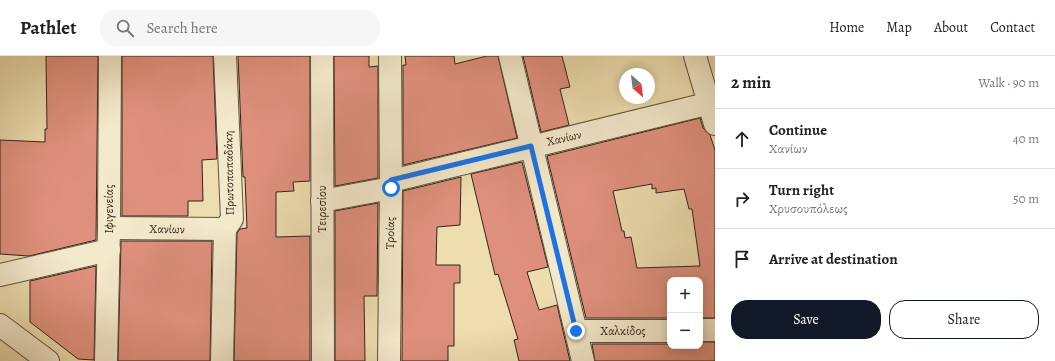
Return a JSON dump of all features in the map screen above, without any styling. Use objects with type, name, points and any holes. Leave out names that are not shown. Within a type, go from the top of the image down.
[{"type":"street","name":"Ιφιγενείας","points":[[106,361],[110,228],[110,56]]},
{"type":"street","name":"Πρωτοπαπαδάκη","points":[[222,361],[225,229],[232,219],[225,56]]},
{"type":"street","name":"Τειρεσίου","points":[[322,56],[323,361]]},
{"type":"street","name":"Τροίας","points":[[389,361],[391,184],[390,56]]},
{"type":"street","points":[[510,56],[583,361]]},
{"type":"street","points":[[696,56],[713,110]]},
{"type":"street","name":"Χανίων","points":[[322,201],[531,146],[713,110]]},
{"type":"street","name":"Χανίων","points":[[110,228],[225,229]]},
{"type":"street","points":[[0,275],[109,250]]},
{"type":"street","points":[[0,325],[48,361]]},
{"type":"street","points":[[703,330],[715,330]]},
{"type":"street","name":"Χαλκίδος","points":[[576,331],[667,331]]},
{"type":"building","points":[[46,56],[98,56],[96,240],[29,256],[0,254],[0,140],[45,142],[45,129],[47,129]]},
{"type":"building","points":[[122,56],[213,56],[217,159],[202,160],[203,201],[188,201],[188,216],[122,216]]},
{"type":"building","points":[[238,56],[310,56],[310,181],[293,182],[294,191],[276,192],[276,237],[310,236],[310,361],[234,361],[237,233],[240,229],[247,228],[245,177],[243,177]]},
{"type":"building","points":[[334,56],[369,56],[369,67],[378,66],[378,178],[335,186]]},
{"type":"building","points":[[405,56],[454,56],[455,64],[487,56],[498,56],[517,138],[403,165],[403,65],[406,65]]},
{"type":"building","points":[[523,56],[562,56],[570,87],[560,89],[569,125],[541,132]]},
{"type":"building","points":[[700,118],[703,128],[710,135],[715,150],[715,318],[703,318],[703,277],[667,277],[667,318],[586,318],[547,156]],"holes":[[[652,184],[652,189],[656,188],[656,193],[684,189],[689,209],[692,209],[700,266],[637,268],[631,237],[625,238],[624,231],[622,231],[613,191]]]},
{"type":"building","points":[[522,162],[548,267],[527,272],[539,310],[557,305],[570,361],[519,361],[514,340],[518,339],[498,274],[495,275],[471,174]]},
{"type":"building","points":[[461,177],[460,225],[437,227],[436,265],[460,265],[460,283],[454,283],[454,346],[448,346],[448,361],[402,361],[403,191]]},
{"type":"building","points":[[378,203],[377,296],[364,296],[365,361],[335,361],[335,211]]},
{"type":"building","points":[[121,241],[212,241],[210,361],[118,361]]},
{"type":"building","points":[[96,266],[94,360],[78,359],[30,322],[30,281]]},
{"type":"building","points":[[703,342],[715,342],[715,361],[595,361],[592,344],[667,344],[667,349],[703,349]]},
{"type":"route","points":[[391,188],[391,180],[531,146],[576,331]]}]
